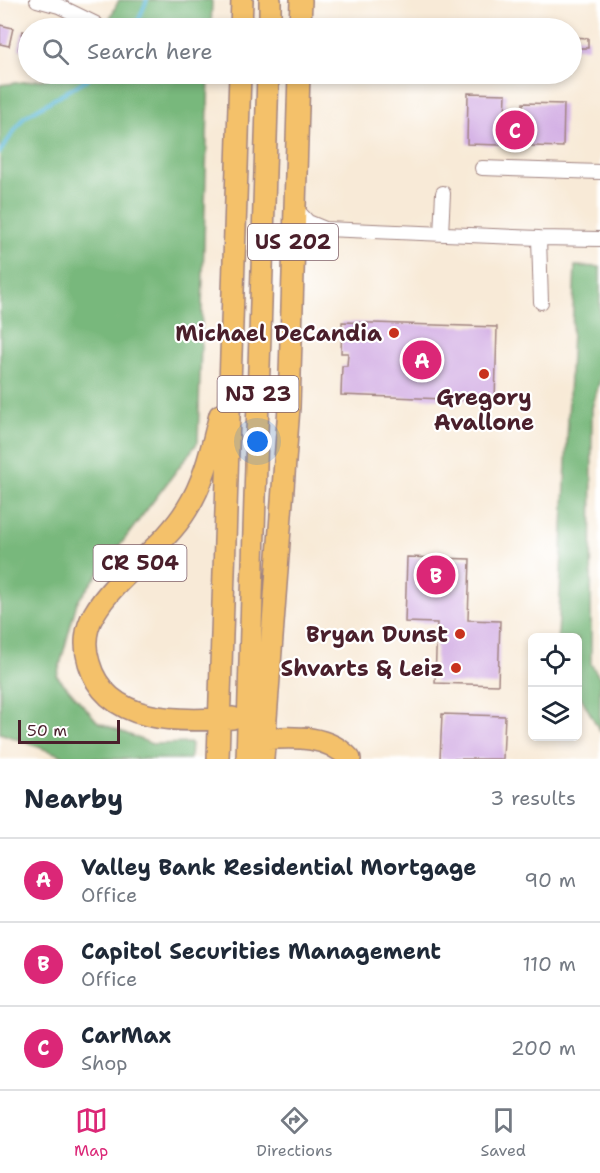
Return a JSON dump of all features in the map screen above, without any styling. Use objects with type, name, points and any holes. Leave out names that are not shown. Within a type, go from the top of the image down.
[{"type":"highway","points":[[241,18],[242,0]]},
{"type":"highway","points":[[270,0],[270,18]]},
{"type":"highway","points":[[300,18],[301,0]]},
{"type":"highway","name":"US 202","points":[[218,759],[240,84]]},
{"type":"highway","name":"NJ 23","points":[[256,749],[249,715],[268,84]]},
{"type":"highway","name":"US 202","points":[[256,749],[268,695],[289,406],[299,84]]},
{"type":"highway","name":"CR 504","points":[[230,379],[210,454],[189,507],[167,535],[107,597],[90,624],[86,644],[90,666],[98,684],[123,706],[147,716],[219,719],[249,715]]},
{"type":"highway","points":[[249,715],[268,695]]},
{"type":"highway","points":[[218,759],[232,743],[256,749],[309,738],[337,748],[350,759]]},
{"type":"street","points":[[37,0],[59,6],[84,18]]},
{"type":"street","points":[[482,168],[600,172]]},
{"type":"street","points":[[441,234],[443,194]]},
{"type":"street","points":[[294,207],[308,222],[325,229],[600,239]]},
{"type":"street","points":[[293,248],[325,229]]},
{"type":"street","points":[[539,238],[541,302]]},
{"type":"green space","points":[[119,0],[212,0],[211,18],[110,18]]},
{"type":"green space","points":[[18,83],[209,84],[198,442],[77,602],[57,676],[98,722],[152,744],[191,743],[190,759],[71,759],[0,733],[0,85]]},
{"type":"green space","points":[[575,266],[600,267],[600,380],[592,408],[591,664],[600,678],[600,731],[582,699],[582,633],[558,633]]},
{"type":"building","points":[[0,25],[13,28],[9,46],[0,44]]},
{"type":"building","points":[[582,38],[588,38],[588,48],[582,48]]},
{"type":"building","points":[[468,93],[506,94],[505,117],[523,117],[523,103],[564,104],[563,147],[467,144]]},
{"type":"building","points":[[342,322],[497,327],[495,401],[341,395],[342,366],[347,366],[348,353],[341,353]]},
{"type":"building","points":[[407,557],[470,559],[468,620],[500,621],[498,685],[435,683],[437,623],[405,622]]},
{"type":"building","points":[[442,714],[505,716],[503,759],[440,759]]},
{"type":"waterway","points":[[139,18],[147,0]]},
{"type":"waterway","points":[[0,152],[24,117],[79,84]]},
{"type":"place","name":"CarMax","points":[[515,130]]},
{"type":"place","name":"Michael DeCandia","points":[[394,333]]},
{"type":"place","name":"Valley Bank Residential Mortgage","points":[[422,360]]},
{"type":"place","name":"Gregory Avallone","points":[[484,374]]},
{"type":"place","name":"Capitol Securities Management","points":[[436,575]]},
{"type":"place","name":"Bryan Dunst","points":[[460,634]]},
{"type":"place","name":"Shvarts & Leiz","points":[[456,668]]}]
